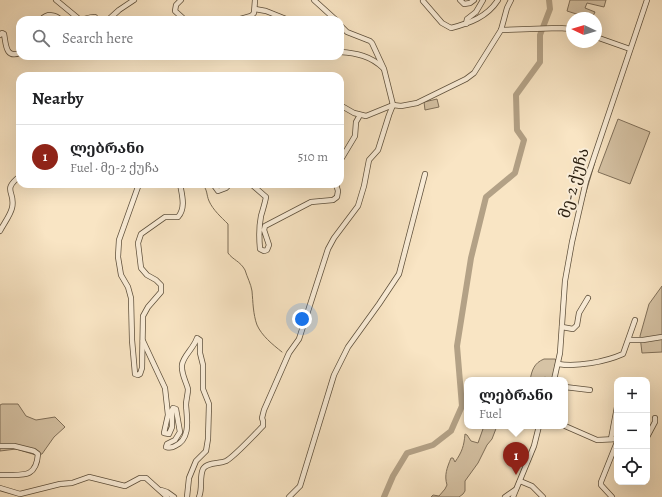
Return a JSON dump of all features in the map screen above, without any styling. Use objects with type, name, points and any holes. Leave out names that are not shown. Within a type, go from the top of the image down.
[{"type":"street","points":[[56,0],[75,16]]},
{"type":"street","points":[[112,16],[134,0]]},
{"type":"street","points":[[181,0],[176,6],[175,11],[181,16]]},
{"type":"street","points":[[251,16],[255,9],[255,0]]},
{"type":"street","points":[[314,0],[332,16]]},
{"type":"street","points":[[460,0],[464,4],[470,3],[474,0]]},
{"type":"street","points":[[466,24],[467,19],[476,12],[483,0]]},
{"type":"street","points":[[423,1],[446,26],[451,28],[466,24],[485,14],[498,0]]},
{"type":"street","points":[[344,107],[360,115],[370,115],[394,105],[401,106],[417,103],[466,79],[478,68],[501,30],[507,8],[512,0]]},
{"type":"street","name":"მე-2 ქუჩა","points":[[555,377],[560,353],[565,281],[586,181],[647,0]]},
{"type":"street","points":[[255,9],[266,11],[277,16]]},
{"type":"street","points":[[45,16],[56,16]]},
{"type":"street","points":[[501,30],[532,28],[566,29]]},
{"type":"street","points":[[199,497],[202,490],[201,478],[203,469],[206,466],[226,461],[263,426],[262,418],[264,410],[289,353],[299,339],[328,249],[334,238],[358,206],[369,160],[378,150],[389,115],[394,105],[384,69],[372,43],[347,32],[344,29]]},
{"type":"street","points":[[0,35],[4,34],[5,47],[8,51],[16,54]]},
{"type":"street","points":[[602,39],[630,49]]},
{"type":"street","points":[[344,53],[370,58],[384,69]]},
{"type":"street","points":[[344,154],[355,136],[356,122],[360,115]]},
{"type":"street","points":[[289,497],[300,486],[334,375],[348,347],[399,274],[425,174]]},
{"type":"street","points":[[0,231],[12,207],[10,187],[16,180]]},
{"type":"street","points":[[138,188],[119,240],[118,257],[121,275],[128,287],[131,298],[132,340],[135,374],[138,375],[140,374],[142,368],[143,316],[148,307],[161,292],[161,285],[156,280],[146,275],[141,268],[138,243],[141,234],[165,217],[178,217],[182,212],[183,204],[181,188]]},
{"type":"street","points":[[216,188],[218,191],[226,188]]},
{"type":"street","points":[[256,188],[266,197],[264,209],[261,215],[259,240],[260,249],[264,251],[267,250],[269,245],[264,230],[266,226],[311,202],[333,200],[337,197],[337,188]]},
{"type":"street","points":[[562,327],[573,329],[577,326],[579,313],[588,298]]},
{"type":"street","points":[[558,364],[569,366],[577,365],[616,357],[623,354],[635,320]]},
{"type":"street","points":[[629,340],[643,340],[662,337]]},
{"type":"street","points":[[143,341],[165,388],[168,415],[164,433],[169,434],[171,429],[172,410],[173,408],[176,409],[180,432],[176,440],[167,444],[166,447],[170,448],[179,445],[186,436],[186,403],[188,390],[182,371],[182,363],[195,345],[197,338],[199,339],[203,365],[203,389],[209,404],[208,439],[206,451],[196,461],[189,478],[187,497]]},
{"type":"street","points":[[568,387],[590,390]]},
{"type":"street","points":[[611,439],[616,413]]},
{"type":"street","points":[[650,431],[655,422],[655,418]]},
{"type":"street","points":[[568,427],[597,440],[614,440]]},
{"type":"street","points":[[513,497],[534,446],[538,429]]},
{"type":"street","points":[[0,446],[14,446],[34,451],[38,454],[35,469],[29,473],[0,475]]},
{"type":"street","points":[[612,497],[601,485],[601,482],[614,448]]},
{"type":"street","points":[[0,488],[20,494],[60,484],[72,483],[89,477],[125,486],[140,478],[146,478],[167,497]]},
{"type":"street","points":[[520,481],[532,486],[543,497]]},
{"type":"street","points":[[158,489],[167,492],[174,497]]},
{"type":"street","points":[[505,497],[515,490]]},
{"type":"shaded area","points":[[570,0],[606,0],[604,7],[587,3],[585,8],[595,12],[567,11]]},
{"type":"shaded area","points":[[437,99],[439,107],[425,110],[424,102]]},
{"type":"shaded area","points":[[618,119],[650,132],[630,184],[598,172]]},
{"type":"shaded area","points":[[662,286],[662,352],[642,353],[640,336],[649,304]]},
{"type":"shaded area","points":[[544,359],[555,359],[553,377],[531,377],[534,367]]},
{"type":"shaded area","points":[[18,404],[26,416],[36,420],[55,417],[65,427],[54,437],[42,454],[36,455],[16,449],[0,451],[0,405]]},
{"type":"shaded area","points":[[483,429],[496,429],[492,439],[487,445],[478,463],[465,481],[465,491],[463,494],[459,497],[431,497],[433,495],[439,496],[445,489],[447,485],[446,475],[448,465],[451,458],[453,458],[455,462],[459,455],[465,434],[471,441],[478,443]]},
{"type":"waterway","points":[[384,497],[393,476],[407,453],[433,445],[451,431],[462,406],[457,346],[471,258],[486,197],[515,173],[524,140],[517,130],[516,95],[540,62],[540,35],[550,9],[549,0]]},
{"type":"waterway","points":[[584,199],[595,162]]},
{"type":"waterway","points":[[205,188],[209,201],[217,213],[228,224],[228,253],[245,270],[251,288],[257,325],[264,336],[282,352]]},
{"type":"place","name":"ლებრანი","points":[[516,475]]}]
